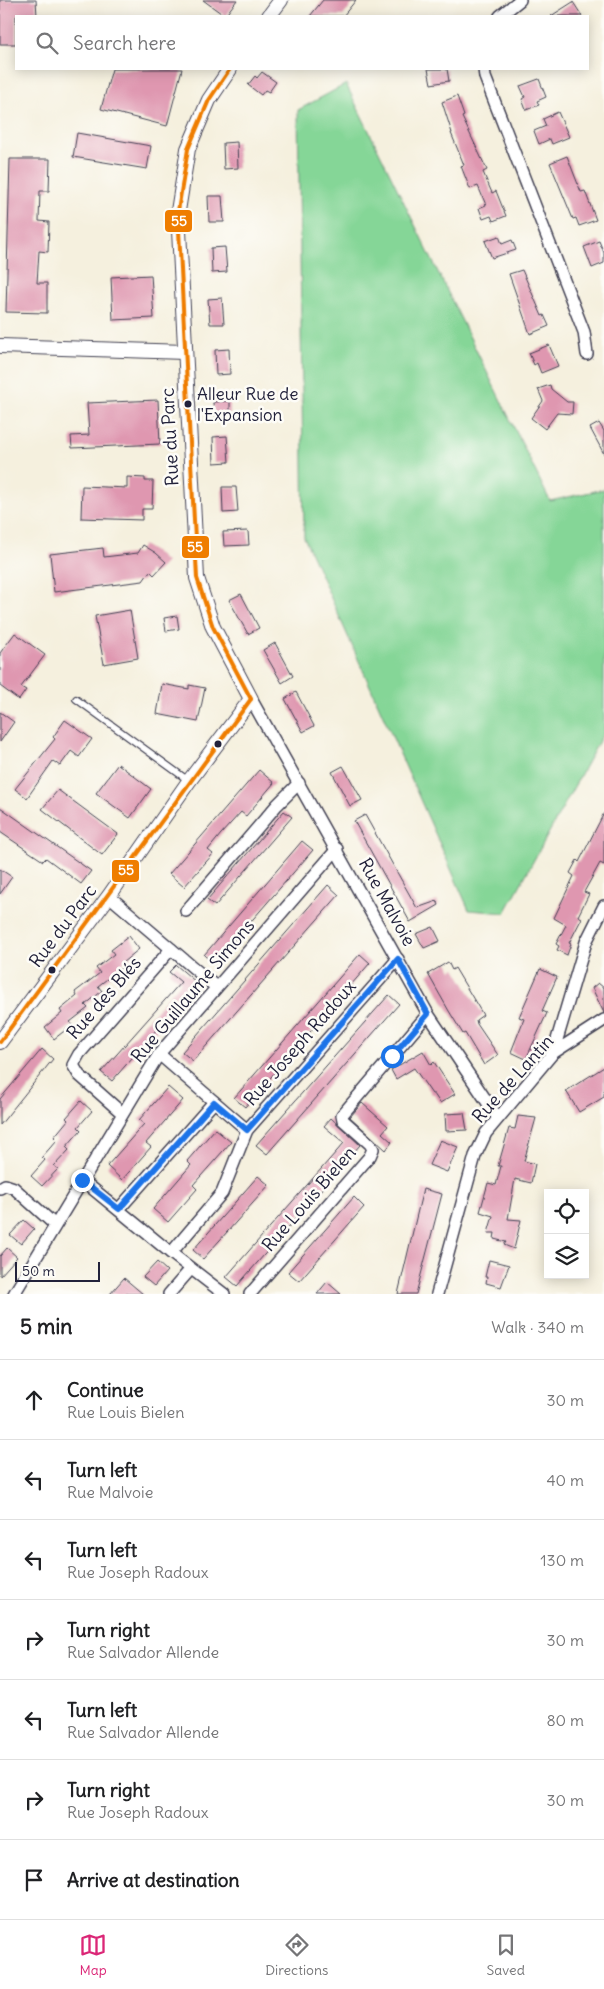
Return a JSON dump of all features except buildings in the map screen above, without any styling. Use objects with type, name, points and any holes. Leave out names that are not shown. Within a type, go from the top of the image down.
[{"type":"street","points":[[269,15],[281,0]]},
{"type":"street","points":[[501,15],[520,0]]},
{"type":"street","name":"Rue du Parc","points":[[0,1042],[109,896],[189,781],[251,700],[213,627],[197,578],[178,211],[188,149],[209,100],[229,70]]},
{"type":"street","points":[[484,70],[485,78],[584,332],[587,354]]},
{"type":"street","points":[[0,346],[185,352]]},
{"type":"street","name":"Rue Malvoie","points":[[251,700],[337,849],[428,1014],[498,1118]]},
{"type":"street","points":[[186,911],[277,805],[299,783]]},
{"type":"street","name":"Rue Guillaume Simons","points":[[14,1294],[159,1054],[337,849]]},
{"type":"street","points":[[109,896],[216,987]]},
{"type":"street","points":[[553,1053],[586,942],[604,906]]},
{"type":"street","name":"Rue des Blés","points":[[122,1113],[79,1075],[73,1065],[78,1054],[171,949]]},
{"type":"street","name":"Rue Joseph Radoux","points":[[171,1253],[222,1193],[247,1130],[398,959]]},
{"type":"street","name":"Rue Louis Bielen","points":[[250,1294],[368,1159],[373,1149],[370,1144],[343,1120],[342,1115],[428,1014]]},
{"type":"street","name":"Rue de Lantin","points":[[438,1294],[475,1156],[486,1133],[553,1053],[604,1020]]},
{"type":"street","points":[[159,1054],[247,1130]]},
{"type":"street","points":[[119,1209],[214,1102]]},
{"type":"street","points":[[82,1180],[190,1270],[200,1274],[224,1294]]},
{"type":"street","points":[[0,1188],[5,1185],[14,1188],[55,1225]]},
{"type":"street","points":[[169,1294],[190,1270]]},
{"type":"lane","points":[[76,699],[189,781]]},
{"type":"green space","points":[[346,84],[550,501],[604,489],[604,732],[505,913],[469,910],[304,537],[298,110]]},
{"type":"transit line","name":"55","points":[[229,70],[209,100],[188,149],[178,211],[197,578],[213,627],[251,699]]},
{"type":"transit line","name":"55","points":[[0,1042],[251,699]]},
{"type":"place","name":"Alleur Rue de l'Expansion","points":[[188,404]]},
{"type":"route","points":[[82,1180],[119,1209],[214,1102],[247,1130],[398,959],[428,1014],[392,1056]]}]
